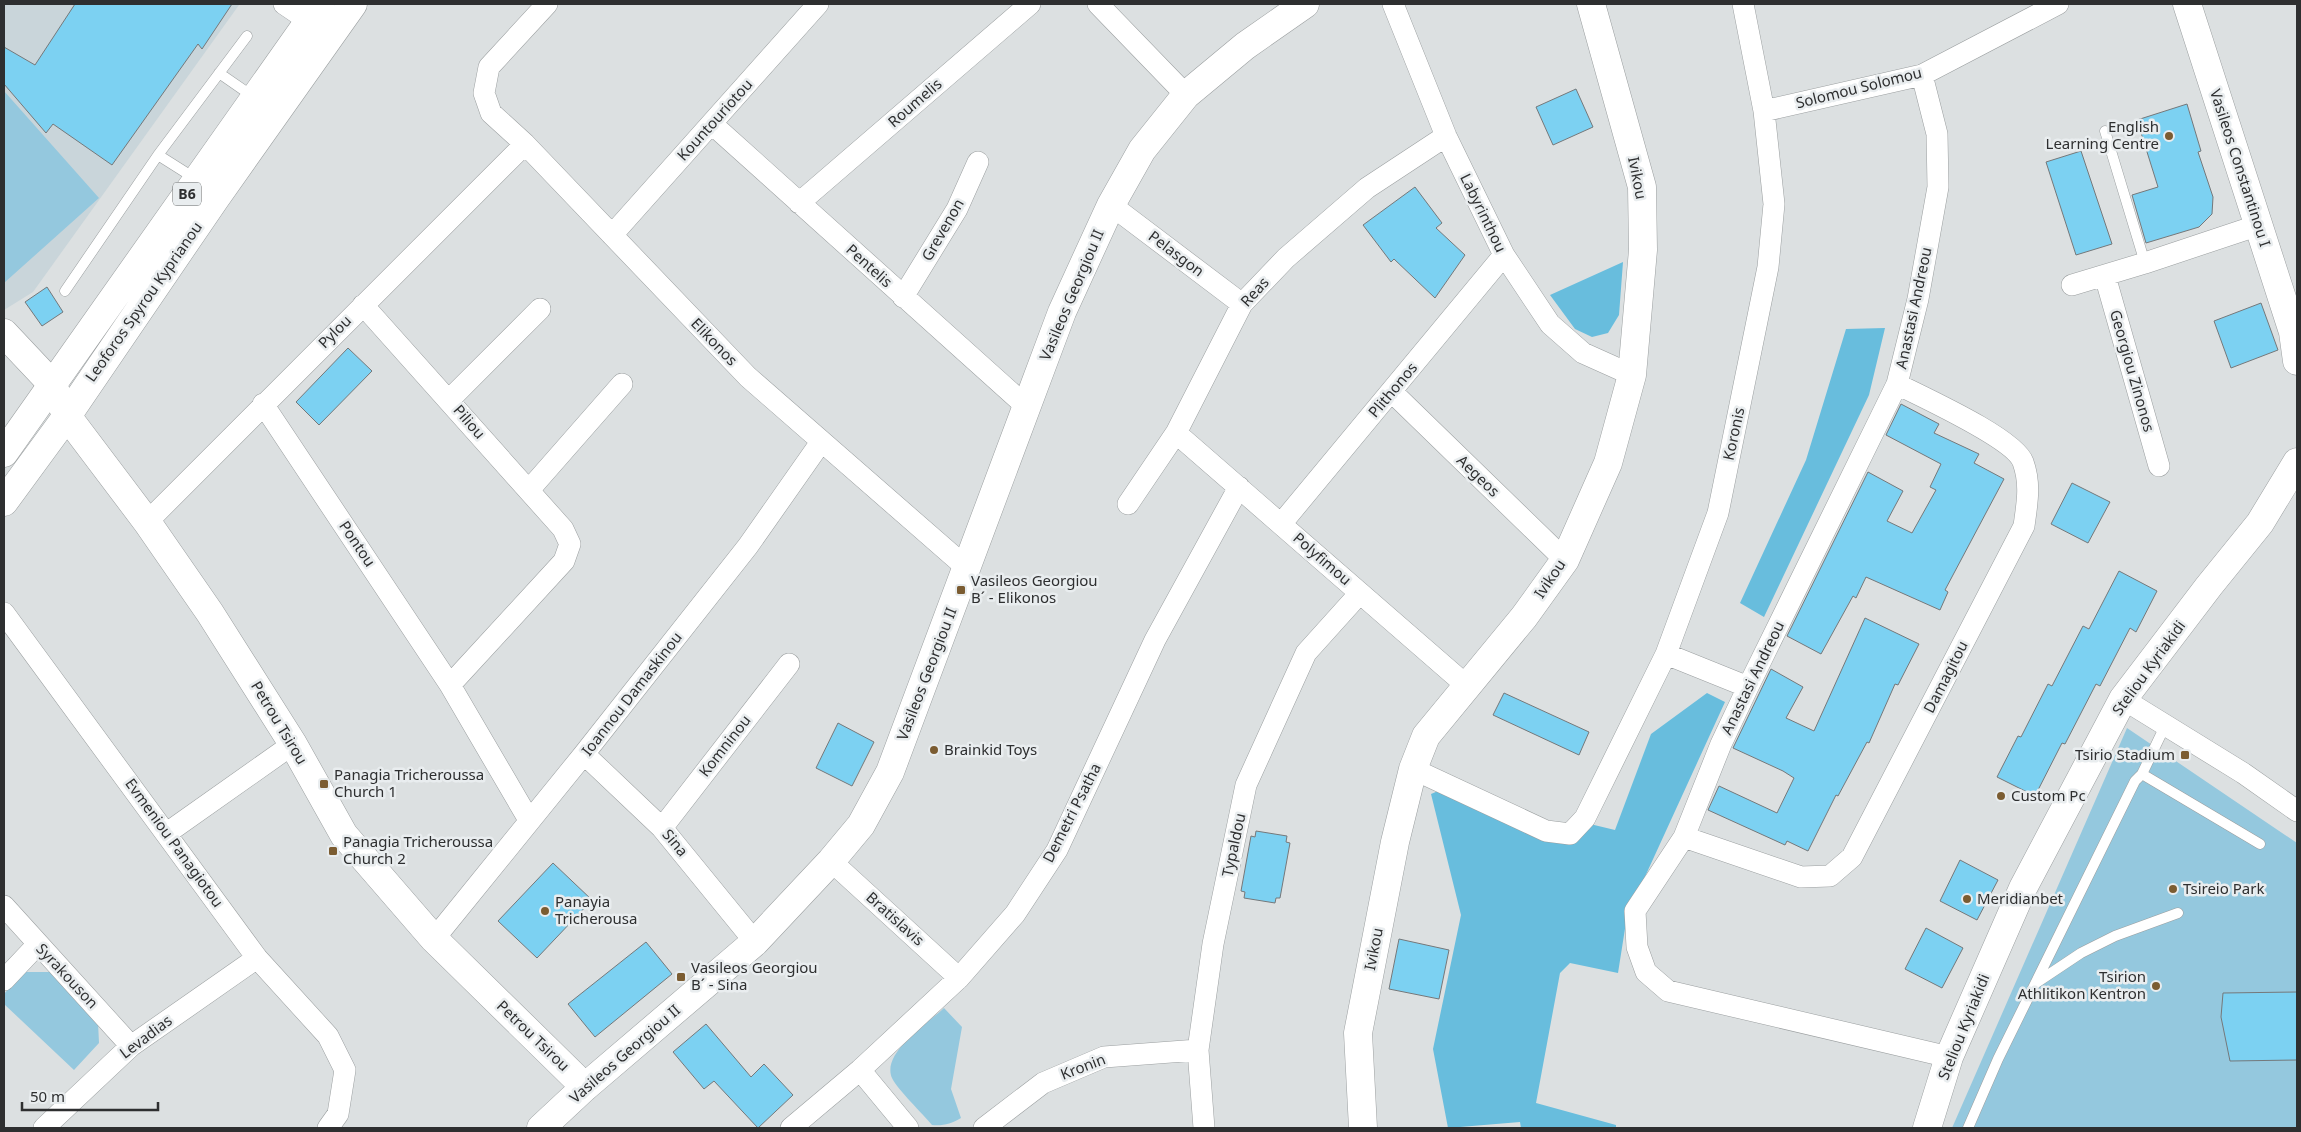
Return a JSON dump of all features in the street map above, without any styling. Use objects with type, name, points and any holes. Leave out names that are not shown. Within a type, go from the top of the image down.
[{"type":"street","points":[[284,4],[315,12]]},
{"type":"street","name":"Leoforos Spyrou Kyprianou","points":[[4,502],[67,416],[215,199],[353,4]]},
{"type":"street","name":"Elikonos","points":[[547,4],[489,67],[484,93],[491,113],[525,144],[748,377],[968,569]]},
{"type":"street","name":"Kountouriotou","points":[[612,235],[818,4]]},
{"type":"street","name":"Roumelis","points":[[799,203],[1030,4]]},
{"type":"street","points":[[1098,4],[1186,95]]},
{"type":"street","name":"Vasileos Georgiou II","points":[[541,1128],[755,942],[831,861],[861,825],[890,772],[968,569],[1062,312],[1111,205],[1142,150],[1186,95],[1245,46],[1305,4]]},
{"type":"street","name":"Labyrinthou","points":[[1393,4],[1446,136],[1504,255],[1550,324],[1583,353],[1632,375]]},
{"type":"street","name":"Ivikou","points":[[1363,1128],[1358,1033],[1395,842],[1413,769],[1426,736],[1524,617],[1565,560],[1608,463],[1632,375],[1644,250],[1642,187],[1591,4]]},
{"type":"street","name":"Koronis","points":[[1413,769],[1546,831],[1570,834],[1585,818],[1666,654],[1718,513],[1768,267],[1774,204],[1764,111],[1743,4]]},
{"type":"street","name":"Solomou Solomou","points":[[1764,111],[1922,75],[2027,11],[2058,4]]},
{"type":"street","name":"Vasileos Constantinou I","points":[[2187,4],[2295,335],[2297,361]]},
{"type":"street","name":"Leoforos Spyrou Kyprianou","points":[[4,454],[315,12]]},
{"type":"street","name":"Anastasi Andreou","points":[[1922,75],[1937,134],[1938,187],[1918,299],[1897,384],[1748,687],[1722,744],[1684,837],[1635,911],[1637,947],[1646,972],[1668,991],[1949,1057]]},
{"type":"street","name":"Pentelis","points":[[712,124],[902,297],[1027,407]]},
{"type":"street","name":"Reas","points":[[1128,504],[1176,433],[1242,304],[1286,258],[1367,188],[1446,136]]},
{"type":"street","name":"Pylou","points":[[146,522],[525,144]]},
{"type":"street","name":"Grevenon","points":[[902,297],[957,209],[978,162]]},
{"type":"street","name":"Pelasgon","points":[[1111,205],[1242,304]]},
{"type":"street","points":[[2072,285],[2145,264],[2259,225]]},
{"type":"street","name":"Plithonos","points":[[1281,524],[1504,255]]},
{"type":"street","name":"Georgiou Zinonos","points":[[2105,276],[2159,466]]},
{"type":"street","name":"Piliou","points":[[363,305],[563,529],[570,544],[564,561],[450,685]]},
{"type":"street","points":[[449,400],[540,309]]},
{"type":"street","name":"Petrou Tsirou","points":[[4,333],[52,384],[67,416],[146,522],[210,613],[293,744],[344,835],[434,939],[586,1087]]},
{"type":"street","points":[[529,490],[622,384]]},
{"type":"street","name":"Damagitou","points":[[1684,837],[1801,877],[1830,876],[1852,857],[2024,526],[2029,493],[2023,460],[1998,437],[1897,384]]},
{"type":"street","name":"Aegeos","points":[[1392,392],[1565,560]]},
{"type":"street","name":"Pontou","points":[[263,404],[450,685],[529,820]]},
{"type":"street","name":"Polyfimou","points":[[1176,433],[1467,686]]},
{"type":"street","name":"Ioannou Damaskinou","points":[[434,939],[584,754],[748,546],[822,442]]},
{"type":"street","name":"Steliou Kyriakidi","points":[[1927,1128],[1949,1057],[2023,888],[2123,699],[2209,586],[2260,524],[2297,462]]},
{"type":"street","name":"Demetri Psatha","points":[[791,1128],[860,1070],[960,978],[1015,914],[1057,850],[1155,640],[1238,487]]},
{"type":"street","name":"Steliou Kyriakidi","points":[[2260,524],[2297,494]]},
{"type":"street","name":"Typaldou","points":[[1204,1128],[1198,1050],[1213,944],[1246,786],[1306,652],[1360,593]]},
{"type":"street","name":"Evmeniou Panagiotou","points":[[4,613],[257,958],[328,1036],[345,1070],[338,1114],[328,1128]]},
{"type":"street","points":[[1666,654],[1748,687]]},
{"type":"street","name":"Komninou","points":[[662,828],[789,664]]},
{"type":"street","points":[[2123,699],[2243,773],[2297,811]]},
{"type":"street","points":[[167,833],[293,744]]},
{"type":"street","name":"Sina","points":[[584,754],[662,828],[755,942]]},
{"type":"street","name":"Bratislavis","points":[[831,861],[960,978]]},
{"type":"street","name":"Syrakouson","points":[[4,906],[131,1046]]},
{"type":"street","points":[[4,980],[38,944]]},
{"type":"street","name":"Levadias","points":[[44,1128],[131,1046],[257,958]]},
{"type":"street","name":"Kronin","points":[[984,1128],[1043,1083],[1104,1057],[1198,1050]]},
{"type":"street","points":[[860,1070],[908,1128]]},
{"type":"lane","points":[[65,291],[158,155],[247,36]]},
{"type":"lane","points":[[219,73],[256,98]]},
{"type":"lane","points":[[2105,131],[2145,264]]},
{"type":"lane","points":[[158,155],[197,180]]},
{"type":"lane","points":[[1968,1128],[2035,983],[2132,784],[2142,774],[2165,726]]},
{"type":"lane","points":[[2142,774],[2260,844]]},
{"type":"lane","points":[[2035,983],[2081,954],[2115,936],[2178,913]]},
{"type":"shaded area","points":[[4,4],[239,5],[33,292],[4,310]]},
{"type":"shaded area","points":[[4,91],[99,198],[4,283]]},
{"type":"shaded area","points":[[1623,262],[1619,315],[1608,333],[1592,337],[1575,329],[1550,295]]},
{"type":"shaded area","points":[[1885,328],[1869,395],[1764,617],[1740,603],[1806,460],[1846,329]]},
{"type":"shaded area","points":[[1707,693],[1725,702],[1627,916],[1618,973],[1570,963],[1560,973],[1536,1103],[1616,1125],[1616,1128],[1521,1128],[1520,1122],[1448,1128],[1433,1049],[1461,915],[1431,794],[1443,789],[1546,841],[1590,824],[1615,830],[1651,734]]},
{"type":"shaded area","name":"Tsirion Athlitikon Kentron","points":[[2127,728],[2297,843],[2297,1128],[1952,1128]]},
{"type":"shaded area","points":[[23,972],[52,972],[98,1022],[99,1043],[74,1070],[4,1004],[4,994]]},
{"type":"shaded area","points":[[944,1008],[962,1027],[951,1089],[961,1118],[947,1124],[932,1125],[895,1083],[890,1068],[899,1049],[908,1039]]},
{"type":"building","points":[[75,4],[232,4],[202,49],[198,44],[112,165],[53,124],[46,133],[4,84],[4,47],[35,65]]},
{"type":"building","points":[[1576,89],[1593,127],[1553,145],[1536,107]]},
{"type":"building","points":[[2187,104],[2201,151],[2198,152],[2213,197],[2212,214],[2199,227],[2146,243],[2132,195],[2158,187],[2137,120]]},
{"type":"building","points":[[2081,151],[2112,244],[2076,255],[2046,162]]},
{"type":"building","points":[[1415,187],[1442,223],[1436,228],[1465,255],[1435,298],[1394,259],[1391,262],[1363,225]]},
{"type":"building","points":[[47,287],[63,312],[42,326],[25,302]]},
{"type":"building","points":[[2261,303],[2278,350],[2231,368],[2214,321]]},
{"type":"building","points":[[348,348],[372,371],[319,425],[296,402]]},
{"type":"building","points":[[1901,404],[1939,424],[1934,433],[1979,454],[1974,463],[2004,479],[1945,590],[1948,592],[1940,610],[1866,577],[1856,598],[1853,596],[1821,654],[1787,636],[1868,472],[1903,491],[1887,521],[1912,533],[1936,490],[1930,487],[1941,464],[1886,435]]},
{"type":"building","points":[[2072,483],[2110,502],[2088,543],[2051,524]]},
{"type":"building","points":[[2119,571],[2157,591],[2136,632],[2130,628],[2100,686],[2096,684],[2065,744],[2062,743],[2035,796],[1997,777],[2018,736],[2021,737],[2048,684],[2052,686],[2083,626],[2089,629]]},
{"type":"building","points":[[1865,618],[1919,644],[1898,685],[1895,684],[1869,743],[1867,742],[1838,796],[1836,795],[1808,851],[1787,841],[1785,845],[1708,810],[1719,786],[1777,813],[1794,778],[1733,748],[1771,669],[1803,687],[1786,718],[1814,731]]},
{"type":"building","points":[[1504,693],[1589,732],[1579,755],[1493,715]]},
{"type":"building","points":[[838,723],[874,742],[852,786],[816,768]]},
{"type":"building","points":[[1256,831],[1287,836],[1286,842],[1290,843],[1280,898],[1276,898],[1275,903],[1244,898],[1245,892],[1241,891],[1251,836],[1255,837]]},
{"type":"building","points":[[1960,860],[1998,880],[1977,920],[1940,901]]},
{"type":"building","name":"Panayia Tricherousa","points":[[553,863],[592,900],[537,958],[498,921]]},
{"type":"building","points":[[1926,928],[1963,948],[1942,988],[1905,969]]},
{"type":"building","points":[[1399,939],[1449,950],[1439,999],[1389,989]]},
{"type":"building","points":[[646,942],[672,974],[595,1037],[568,1004]]},
{"type":"building","points":[[2297,992],[2297,1060],[2230,1061],[2221,1017],[2223,993]]},
{"type":"building","points":[[706,1024],[751,1077],[764,1064],[793,1095],[758,1128],[714,1081],[704,1089],[673,1052]]},
{"type":"place","name":"English Learning Centre","points":[[2169,136]]},
{"type":"place","name":"Vasileos Georgiou B´ - Elikonos","points":[[961,590]]},
{"type":"place","name":"Brainkid Toys","points":[[934,750]]},
{"type":"place","name":"Tsirio Stadium","points":[[2185,755]]},
{"type":"place","name":"Panagia Tricheroussa Church 1","points":[[324,784]]},
{"type":"place","name":"Custom Pc","points":[[2001,796]]},
{"type":"place","name":"Panagia Tricheroussa Church 2","points":[[333,851]]},
{"type":"place","name":"Tsireio Park","points":[[2173,889]]},
{"type":"place","name":"Meridianbet","points":[[1967,899]]},
{"type":"place","name":"Panayia Tricherousa","points":[[545,911]]},
{"type":"place","name":"Vasileos Georgiou B´ - Sina","points":[[681,977]]},
{"type":"place","name":"Tsirion Athlitikon Kentron","points":[[2156,986]]}]
